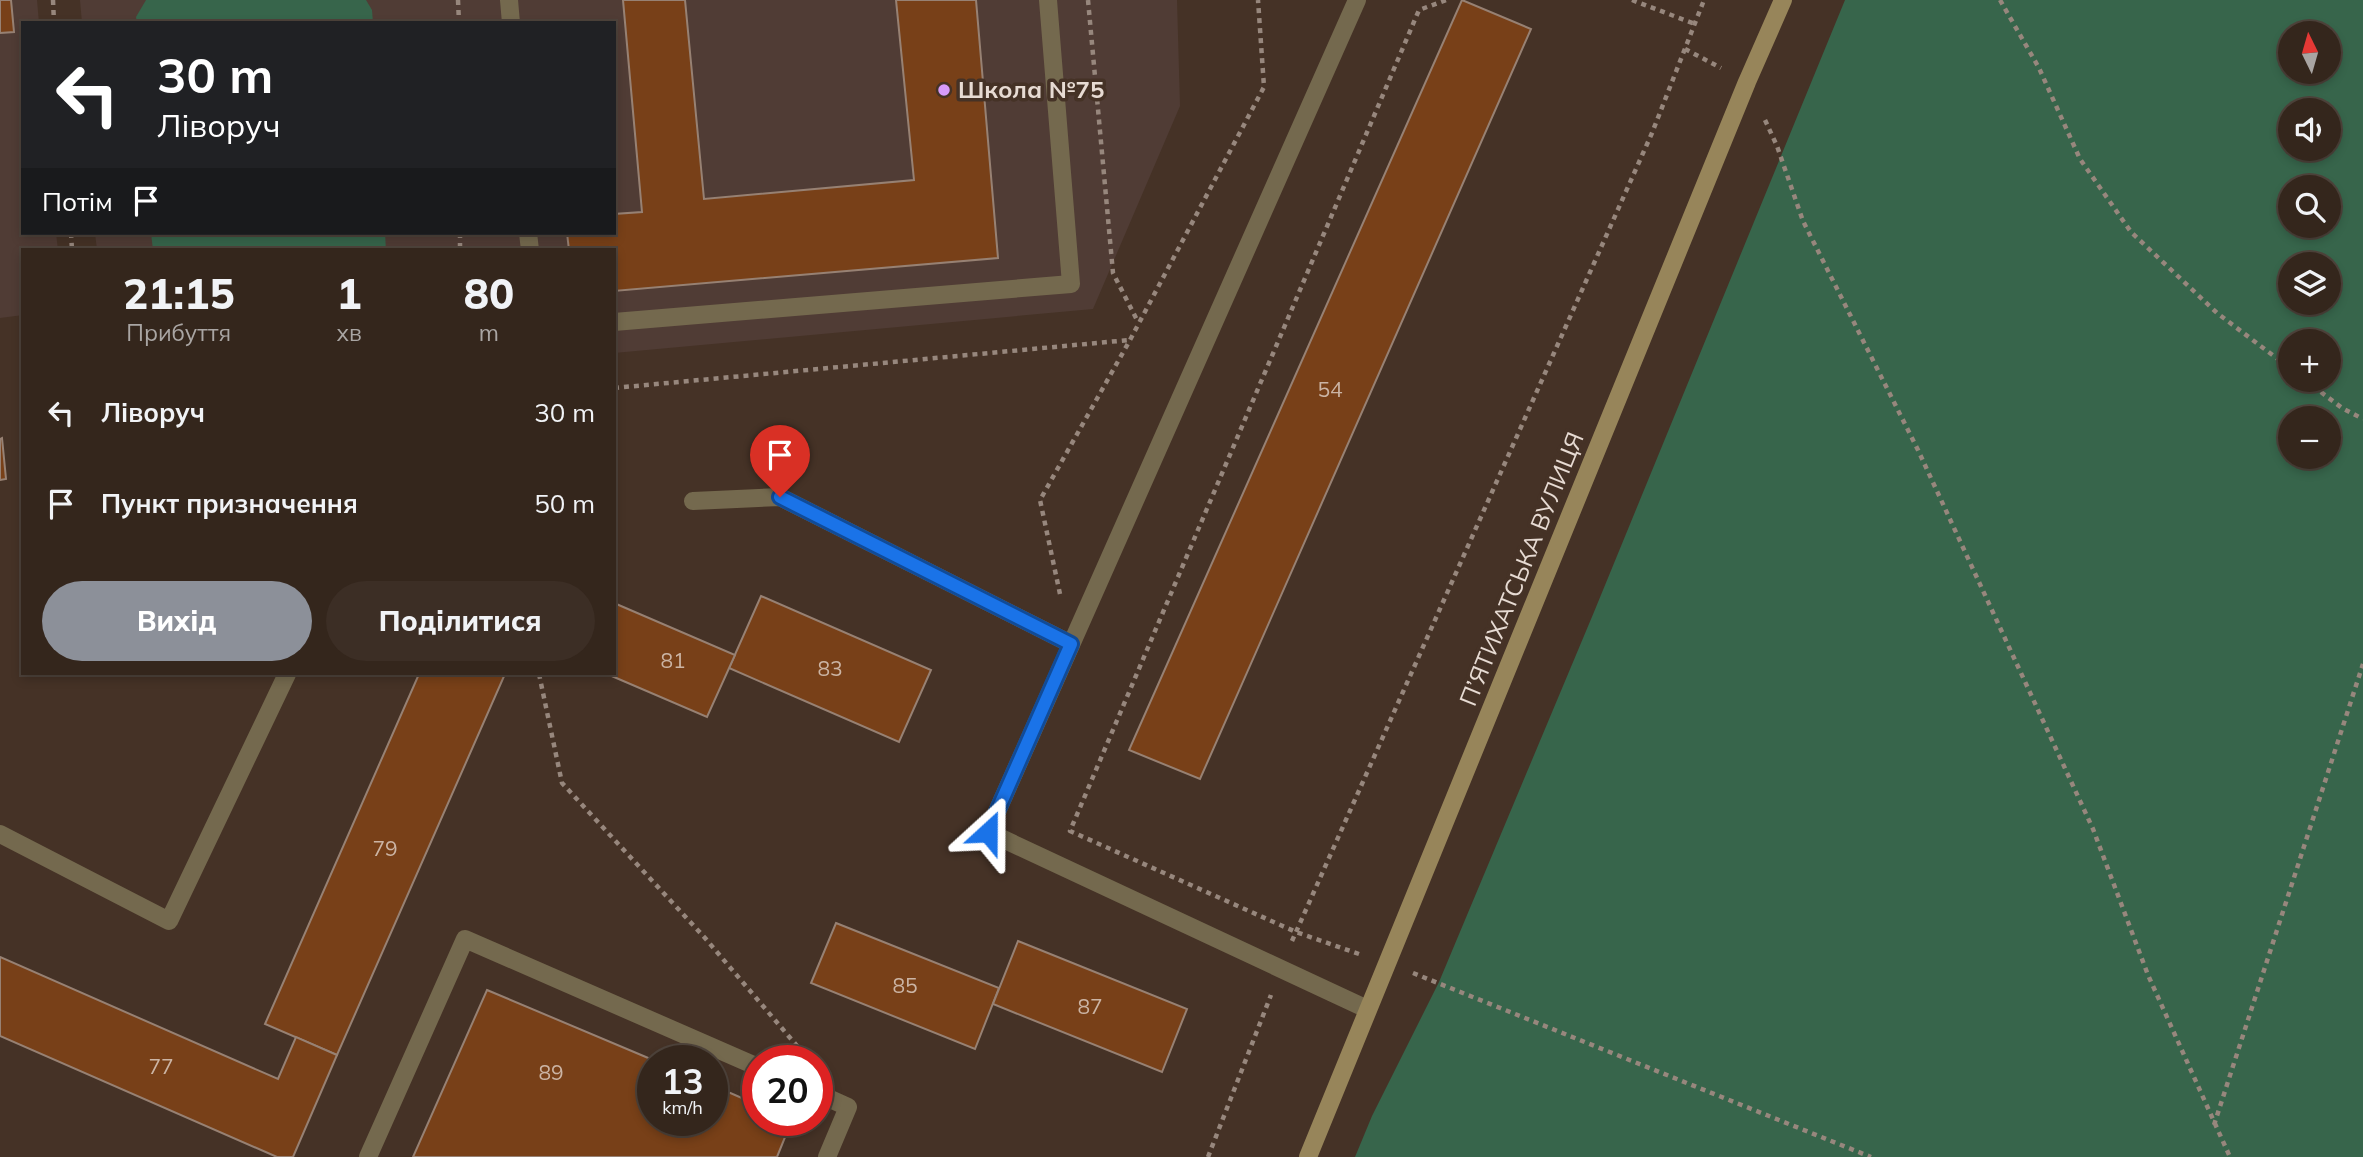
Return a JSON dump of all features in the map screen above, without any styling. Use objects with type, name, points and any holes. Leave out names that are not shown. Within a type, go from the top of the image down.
[{"type":"street","name":"П’ЯТИХАТСЬКА ВУЛИЦЯ","points":[[1308,1157],[1747,82],[1783,0]]},
{"type":"lane","points":[[509,0],[511,21]]},
{"type":"lane","points":[[616,322],[1071,285],[1048,0]]},
{"type":"lane","points":[[1357,0],[988,832],[1367,1009]]},
{"type":"lane","points":[[693,502],[780,497],[1071,644]]},
{"type":"lane","points":[[0,834],[169,921],[288,675]]},
{"type":"lane","points":[[368,1157],[465,939],[742,1061]]},
{"type":"lane","points":[[827,1157],[848,1107],[833,1100]]},
{"type":"path","points":[[53,0],[54,21]]},
{"type":"path","points":[[458,0],[459,21]]},
{"type":"path","points":[[1088,0],[1113,273],[1139,323]]},
{"type":"path","points":[[1071,644],[1040,500],[1130,340],[1264,87],[1258,0]]},
{"type":"path","points":[[1446,0],[1419,10],[1070,831],[1296,932],[1439,982],[1871,1157]]},
{"type":"path","points":[[1632,0],[1695,24]]},
{"type":"path","points":[[1208,1157],[1296,932],[1652,133],[1704,0]]},
{"type":"path","points":[[2000,0],[2039,68],[2080,159],[2131,232],[2217,313],[2278,359]]},
{"type":"path","points":[[1685,49],[1747,82],[1777,146],[1802,221],[1918,450],[2093,829],[2148,975],[2230,1157]]},
{"type":"path","points":[[616,387],[1130,340]]},
{"type":"path","points":[[2321,392],[2363,419]]},
{"type":"path","points":[[2214,1125],[2363,664]]},
{"type":"path","points":[[539,675],[562,783],[705,938],[796,1045]]},
{"type":"shaded area","points":[[0,0],[37,0],[39,21],[21,21],[21,235],[56,235],[58,248],[21,248],[21,315],[0,318]]},
{"type":"shaded area","points":[[80,0],[1177,0],[1180,106],[1093,309],[616,353],[616,248],[97,248],[95,235],[616,235],[616,21],[82,21]]},
{"type":"green space","points":[[146,0],[366,0],[372,10],[373,21],[137,21],[136,17]]},
{"type":"green space","points":[[1845,0],[2363,0],[2363,1157],[1355,1157],[1372,1116],[1439,982]]},
{"type":"green space","points":[[151,235],[385,235],[386,248],[153,248]]},
{"type":"building","points":[[0,0],[11,0],[14,32],[0,33]]},
{"type":"building","name":"Школа №75","points":[[623,0],[685,0],[704,199],[914,180],[896,0],[976,0],[998,258],[616,291],[616,248],[569,248],[567,235],[616,235],[616,214],[642,212]]},
{"type":"building","points":[[1462,0],[1531,29],[1200,779],[1129,750]]},
{"type":"building","points":[[2,438],[6,479],[0,480],[0,439]]},
{"type":"building","points":[[761,596],[931,670],[899,742],[729,668]]},
{"type":"building","points":[[616,604],[735,655],[707,717],[609,675],[616,675]]},
{"type":"building","points":[[419,675],[505,675],[337,1055],[265,1024]]},
{"type":"building","points":[[836,923],[999,988],[975,1049],[811,983]]},
{"type":"building","points":[[1018,941],[1187,1009],[1162,1072],[993,1004]]},
{"type":"building","points":[[0,957],[278,1079],[296,1037],[337,1055],[293,1157],[277,1157],[0,1036]]},
{"type":"building","points":[[487,990],[637,1053],[637,1136],[728,1136],[728,1092],[742,1098],[742,1136],[786,1136],[777,1157],[413,1157]]},
{"type":"place","name":"Школа №75","points":[[944,90]]},
{"type":"route","points":[[780,497],[1071,644],[988,832]]}]
